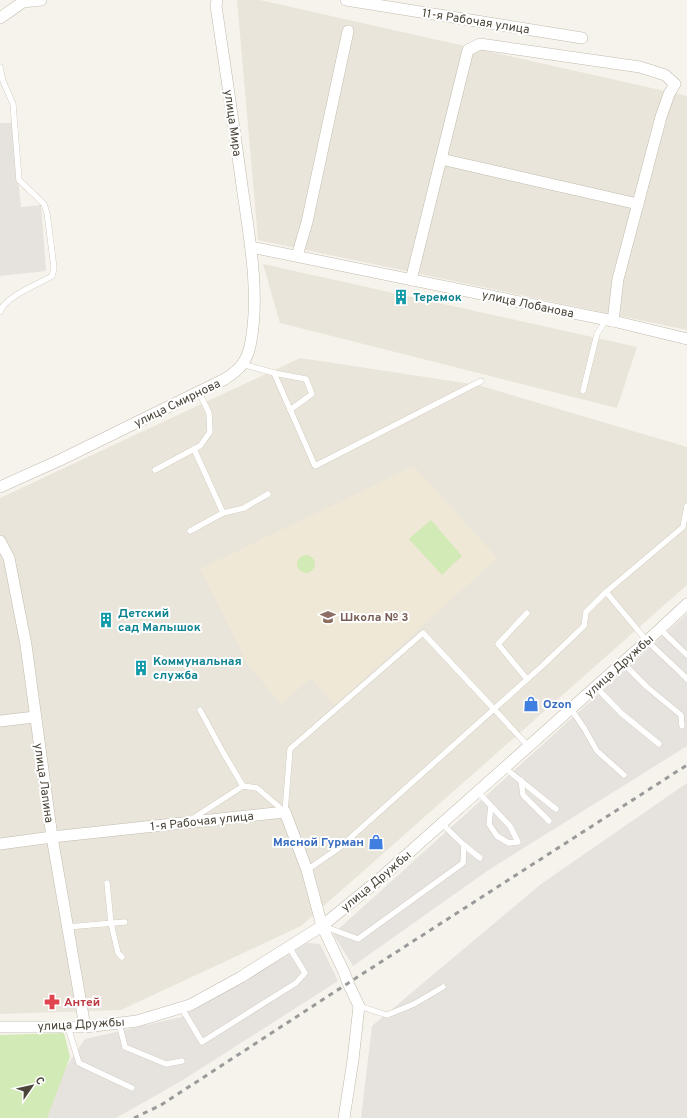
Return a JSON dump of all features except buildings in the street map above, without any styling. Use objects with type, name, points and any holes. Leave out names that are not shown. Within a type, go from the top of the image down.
[{"type":"street","points":[[0,18],[23,1],[41,0]]},
{"type":"street","name":"улица Мира","points":[[217,0],[216,6],[251,247]]},
{"type":"street","name":"11-я Рабочая улица","points":[[346,0],[582,38]]},
{"type":"street","points":[[297,256],[307,222],[348,31]]},
{"type":"street","points":[[411,280],[468,50],[480,44],[640,67],[664,75],[675,84],[669,94],[661,117],[618,280],[610,321]]},
{"type":"street","points":[[441,159],[638,204]]},
{"type":"street","name":"улица Лобанова","points":[[251,247],[610,321],[687,339]]},
{"type":"street","name":"улица Смирнова","points":[[0,487],[60,460],[237,372],[245,360],[251,341],[255,304],[251,247]]},
{"type":"street","name":"улица Лапина","points":[[0,541],[9,558],[26,645],[52,837],[85,1027]]},
{"type":"street","name":"улица Дружбы","points":[[0,1027],[85,1027],[137,1021],[190,1005],[241,978],[322,926],[376,882],[686,606]]},
{"type":"street","points":[[0,721],[35,717]]},
{"type":"street","points":[[285,812],[307,870],[322,926],[359,1006],[353,1060],[344,1118]]},
{"type":"street","name":"1-я Рабочая улица","points":[[0,844],[285,812]]},
{"type":"lane","points":[[0,67],[3,81],[13,104],[19,180],[44,204],[47,213],[54,268],[52,276],[14,297],[1,309],[0,312]]},
{"type":"lane","points":[[583,391],[597,334],[610,321]]},
{"type":"lane","points":[[242,364],[274,373],[306,379],[312,394],[290,410]]},
{"type":"lane","points":[[274,373],[315,466],[481,381]]},
{"type":"lane","points":[[156,470],[200,446],[210,432],[209,413],[199,392]]},
{"type":"lane","points":[[194,449],[223,513]]},
{"type":"lane","points":[[190,531],[223,513],[244,508],[268,494]]},
{"type":"lane","points":[[307,870],[339,848],[528,679],[584,626],[586,612],[606,592],[683,527],[687,506]]},
{"type":"lane","points":[[606,592],[647,641],[687,679]]},
{"type":"lane","points":[[527,613],[498,644],[528,679]]},
{"type":"lane","points":[[660,629],[687,655]]},
{"type":"lane","points":[[285,812],[290,750],[423,633],[529,747]]},
{"type":"lane","points":[[623,662],[647,687],[681,715],[682,726]]},
{"type":"lane","points":[[596,687],[621,713],[659,744]]},
{"type":"lane","points":[[571,709],[597,751],[624,775]]},
{"type":"lane","points":[[200,710],[243,786]]},
{"type":"lane","points":[[505,768],[556,809]]},
{"type":"lane","points":[[521,780],[523,795],[549,821]]},
{"type":"lane","points":[[186,823],[243,786],[257,788],[285,812]]},
{"type":"lane","points":[[478,792],[510,826],[518,842],[509,843],[497,836],[489,824],[491,806]]},
{"type":"lane","points":[[442,824],[480,858]]},
{"type":"lane","points":[[322,926],[358,939],[463,863],[464,845]]},
{"type":"lane","points":[[107,884],[111,923],[118,953],[122,957]]},
{"type":"lane","points":[[68,927],[125,922]]},
{"type":"lane","points":[[181,1007],[202,1042],[296,983],[305,973],[288,947]]},
{"type":"lane","points":[[359,1006],[387,1015],[414,1004],[443,987]]},
{"type":"lane","points":[[119,1023],[125,1047],[166,1064],[182,1061]]},
{"type":"lane","points":[[68,1027],[79,1063],[132,1088]]},
{"type":"shaded area","points":[[237,0],[260,0],[687,96],[687,330],[258,240]]},
{"type":"shaded area","points":[[0,123],[12,123],[21,207],[41,205],[46,271],[0,276]]},
{"type":"shaded area","points":[[263,264],[637,347],[617,408],[280,323]]},
{"type":"shaded area","points":[[300,358],[478,385],[687,447],[687,585],[301,926],[121,1010],[0,1014],[0,498]]},
{"type":"shaded area","name":"Школа № 3","points":[[414,466],[497,558],[335,705],[311,678],[281,704],[248,665],[200,569]]},
{"type":"shaded area","points":[[687,614],[687,746],[490,869],[353,966],[333,934]]},
{"type":"shaded area","points":[[687,783],[687,1118],[361,1118],[372,1026],[541,884]]},
{"type":"shaded area","points":[[307,943],[320,944],[338,981],[183,1080],[116,1118],[45,1118],[40,1105],[85,1039],[181,1017]]},
{"type":"green space","points":[[431,520],[462,556],[442,575],[409,539]]},
{"type":"green space","points":[[302,555],[310,555],[315,560],[313,571],[310,573],[302,573],[297,568],[297,560]]},
{"type":"green space","points":[[64,1033],[70,1057],[47,1118],[0,1118],[0,1035]]},
{"type":"railway","points":[[134,1118],[161,1105],[687,765]]},
{"type":"place","name":"Теремок","points":[[401,297]]},
{"type":"place","name":"Школа № 3","points":[[328,617]]},
{"type":"place","name":"Детский сад Малышок","points":[[106,620]]},
{"type":"place","name":"Коммунальная служба","points":[[141,668]]},
{"type":"place","name":"Ozon","points":[[531,704]]},
{"type":"place","name":"Мясной Гурман","points":[[376,842]]},
{"type":"place","name":"Антей","points":[[52,1002]]}]
